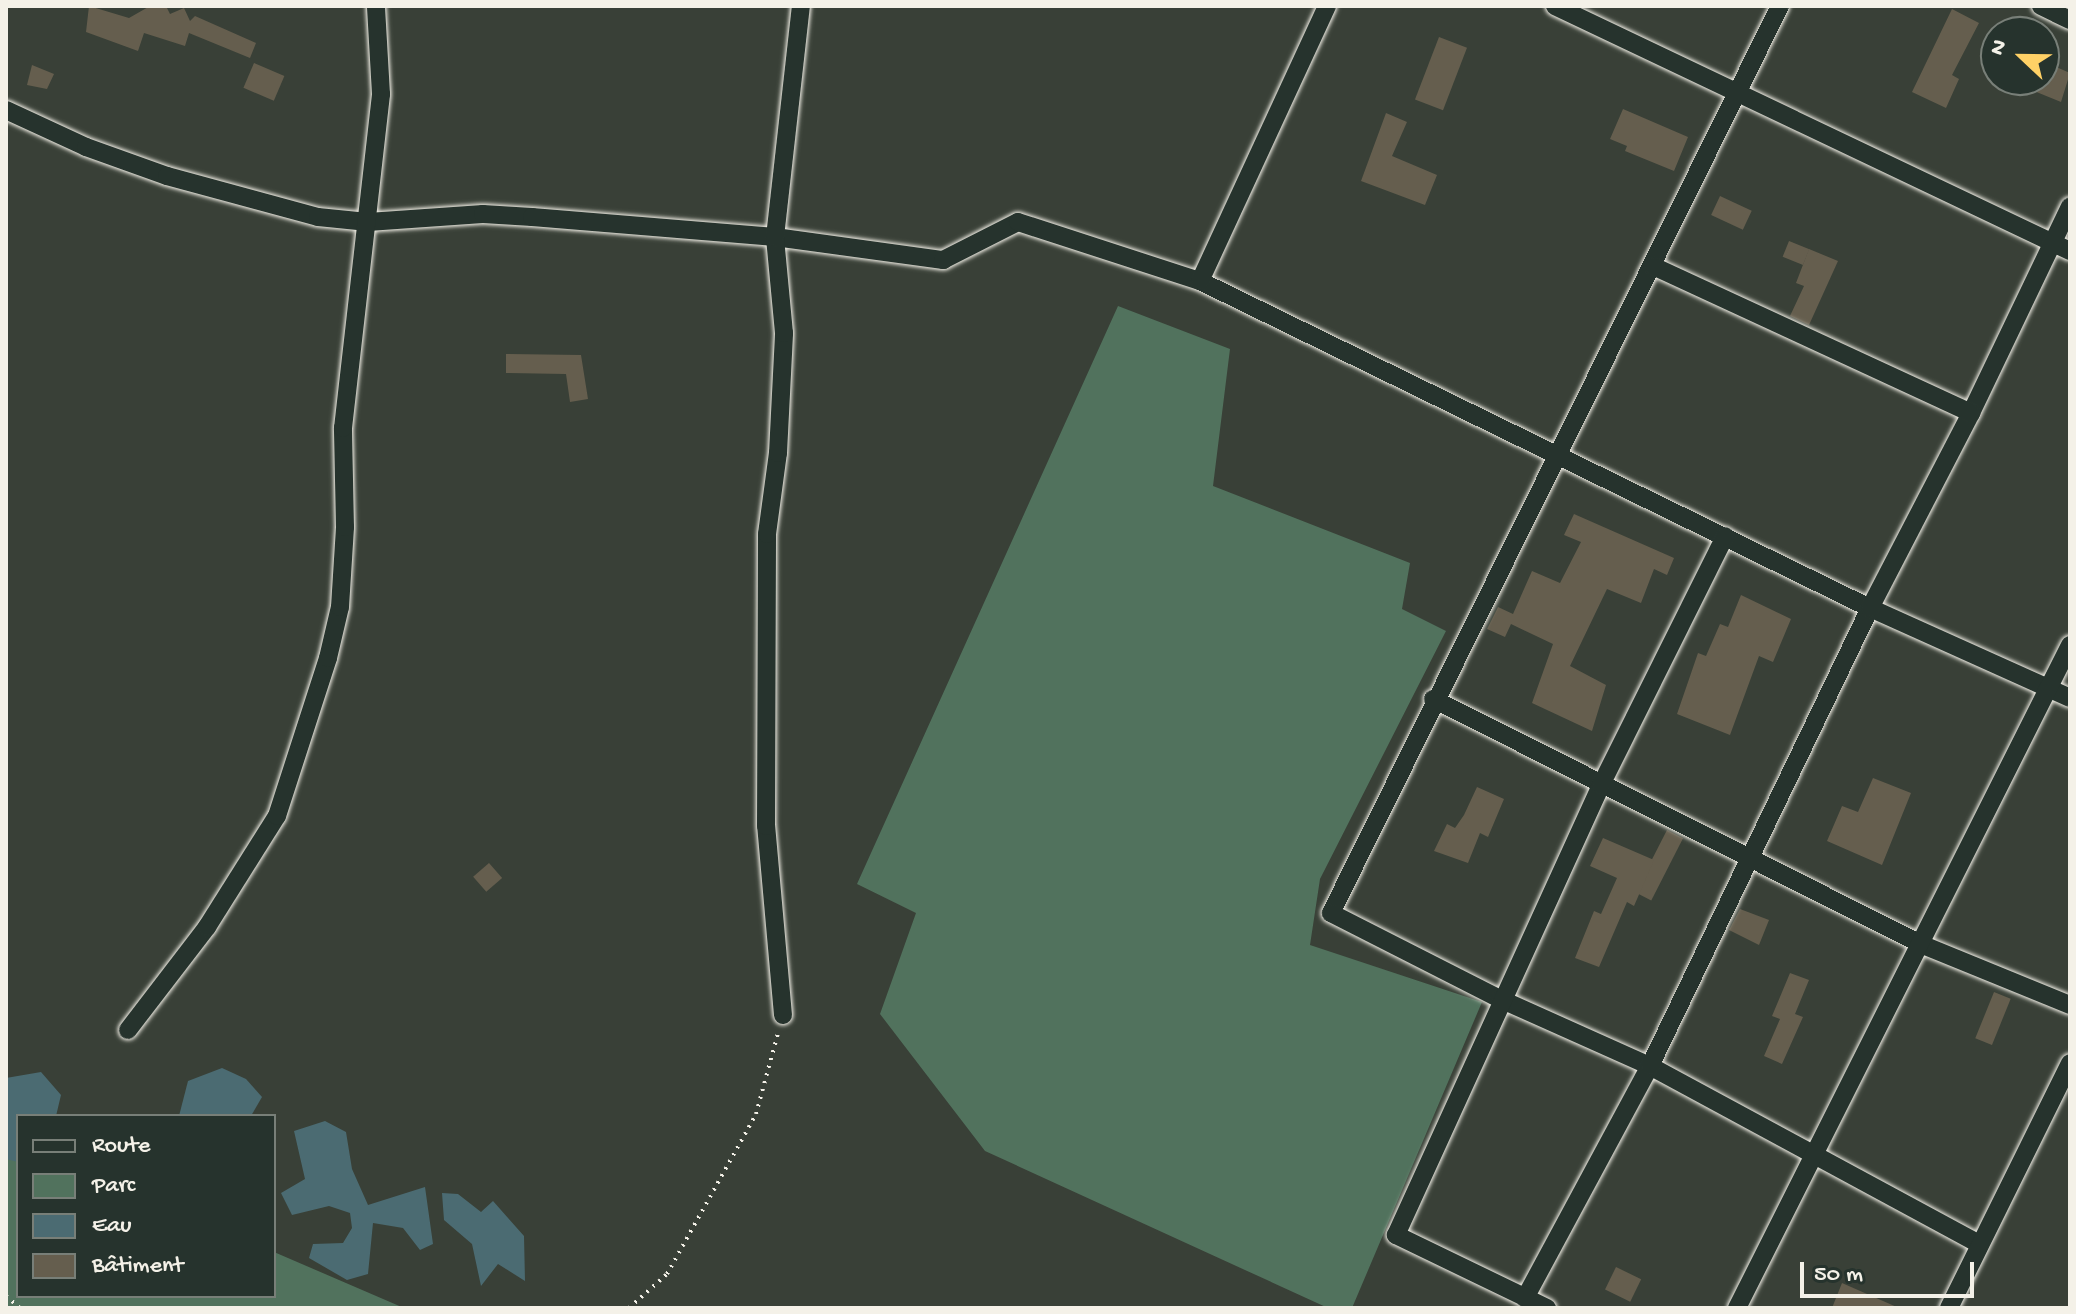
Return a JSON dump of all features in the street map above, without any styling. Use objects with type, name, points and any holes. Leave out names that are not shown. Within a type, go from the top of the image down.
[{"type":"street","points":[[128,1030],[207,927],[277,816],[328,658],[340,607],[345,527],[343,428],[381,94],[376,6]]},
{"type":"street","points":[[783,1015],[766,826],[767,534],[784,333],[775,237],[801,6]]},
{"type":"street","points":[[1200,281],[1327,6]]},
{"type":"street","points":[[1555,6],[2070,251]]},
{"type":"street","points":[[1780,6],[1653,266],[1433,699],[1331,913],[1500,999],[1650,1066],[1815,1159],[1977,1243]]},
{"type":"street","points":[[2041,6],[2070,20]]},
{"type":"street","points":[[6,110],[86,147],[167,176],[281,210],[368,222],[483,214],[775,237],[943,260],[1018,222],[1200,281],[1870,608],[2070,698]]},
{"type":"street","points":[[1525,1298],[1650,1066],[1870,608],[1971,413],[2070,206]]},
{"type":"street","points":[[1653,266],[1971,413]]},
{"type":"street","points":[[1547,1308],[1396,1235],[1500,999],[1601,785],[1725,536]]},
{"type":"street","points":[[1737,1308],[1923,945],[2070,645]]},
{"type":"street","points":[[1433,699],[1923,945],[2070,1005]]},
{"type":"street","points":[[1949,1308],[1977,1243],[2070,1063]]},
{"type":"path","points":[[629,1308],[667,1274],[756,1114],[783,1015]]},
{"type":"path","points":[[6,1296],[20,1308]]},
{"type":"green space","points":[[1118,306],[1230,349],[1213,486],[1410,563],[1402,609],[1446,631],[1320,879],[1310,945],[1482,1002],[1352,1308],[1328,1308],[985,1151],[880,1014],[916,913],[857,884]]},
{"type":"green space","points":[[6,1136],[16,1140],[16,1298],[276,1298],[276,1253],[404,1308],[6,1308]]},
{"type":"water","points":[[222,1068],[246,1079],[262,1097],[252,1114],[180,1114],[188,1081]]},
{"type":"water","points":[[41,1072],[61,1095],[56,1114],[16,1114],[16,1162],[6,1159],[6,1078]]},
{"type":"water","points":[[325,1121],[346,1132],[352,1169],[368,1205],[425,1187],[433,1244],[420,1250],[403,1228],[373,1223],[368,1274],[347,1280],[309,1258],[313,1244],[343,1243],[352,1228],[350,1213],[329,1206],[292,1215],[281,1193],[305,1179],[294,1131]]},
{"type":"water","points":[[442,1193],[458,1194],[481,1212],[493,1201],[524,1236],[525,1281],[498,1264],[481,1286],[472,1244],[444,1220]]},
{"type":"building","points":[[89,6],[129,18],[150,6],[166,6],[170,14],[184,8],[190,21],[195,16],[256,43],[250,58],[189,33],[185,46],[144,33],[138,51],[86,32]]},
{"type":"building","points":[[1952,9],[1979,23],[1952,75],[1959,79],[1946,108],[1912,92]]},
{"type":"building","points":[[1439,37],[1467,48],[1443,110],[1415,100]]},
{"type":"building","points":[[254,63],[284,76],[274,101],[243,88]]},
{"type":"building","points":[[32,65],[54,74],[47,89],[27,85]]},
{"type":"building","points":[[2060,69],[2070,73],[2061,102],[2046,96],[2060,96]]},
{"type":"building","points":[[1623,109],[1688,137],[1674,171],[1625,151],[1627,146],[1610,139]]},
{"type":"building","points":[[1386,113],[1407,122],[1392,156],[1437,175],[1425,205],[1361,181]]},
{"type":"building","points":[[1720,196],[1752,211],[1743,230],[1711,215]]},
{"type":"building","points":[[1789,241],[1809,249],[1803,265],[1783,257]]},
{"type":"building","points":[[1809,249],[1838,261],[1809,325],[1790,316],[1804,286],[1796,283]]},
{"type":"building","points":[[506,354],[581,355],[588,399],[570,402],[566,374],[506,373]]},
{"type":"building","points":[[1574,514],[1674,558],[1667,575],[1654,569],[1641,603],[1607,589],[1570,666],[1606,685],[1592,731],[1532,703],[1553,644],[1511,624],[1505,637],[1487,629],[1498,607],[1513,614],[1532,571],[1560,583],[1581,542],[1564,535]]},
{"type":"building","points":[[1741,595],[1791,619],[1773,662],[1759,656],[1730,735],[1677,714],[1698,653],[1706,656],[1720,624],[1728,627]]},
{"type":"building","points":[[1873,778],[1911,793],[1882,865],[1827,841],[1842,806],[1858,812]]},
{"type":"building","points":[[1477,787],[1504,799],[1488,837],[1480,833],[1468,863],[1434,851],[1447,824],[1455,828],[1464,815]]},
{"type":"building","points":[[1667,830],[1683,838],[1651,901],[1635,892]]},
{"type":"building","points":[[1603,838],[1654,860],[1634,906],[1627,902],[1599,967],[1575,958],[1594,911],[1601,914],[1617,878],[1590,866]]},
{"type":"building","points":[[489,863],[502,878],[486,892],[473,877]]},
{"type":"building","points":[[1740,909],[1769,920],[1759,945],[1729,930]]},
{"type":"building","points":[[1790,973],[1809,980],[1795,1014],[1803,1017],[1782,1064],[1764,1056],[1780,1019],[1772,1016]]},
{"type":"building","points":[[1994,992],[2011,999],[1992,1045],[1975,1038]]},
{"type":"building","points":[[1616,1267],[1641,1279],[1630,1302],[1605,1289]]},
{"type":"building","points":[[1842,1283],[1899,1308],[1832,1308]]}]
